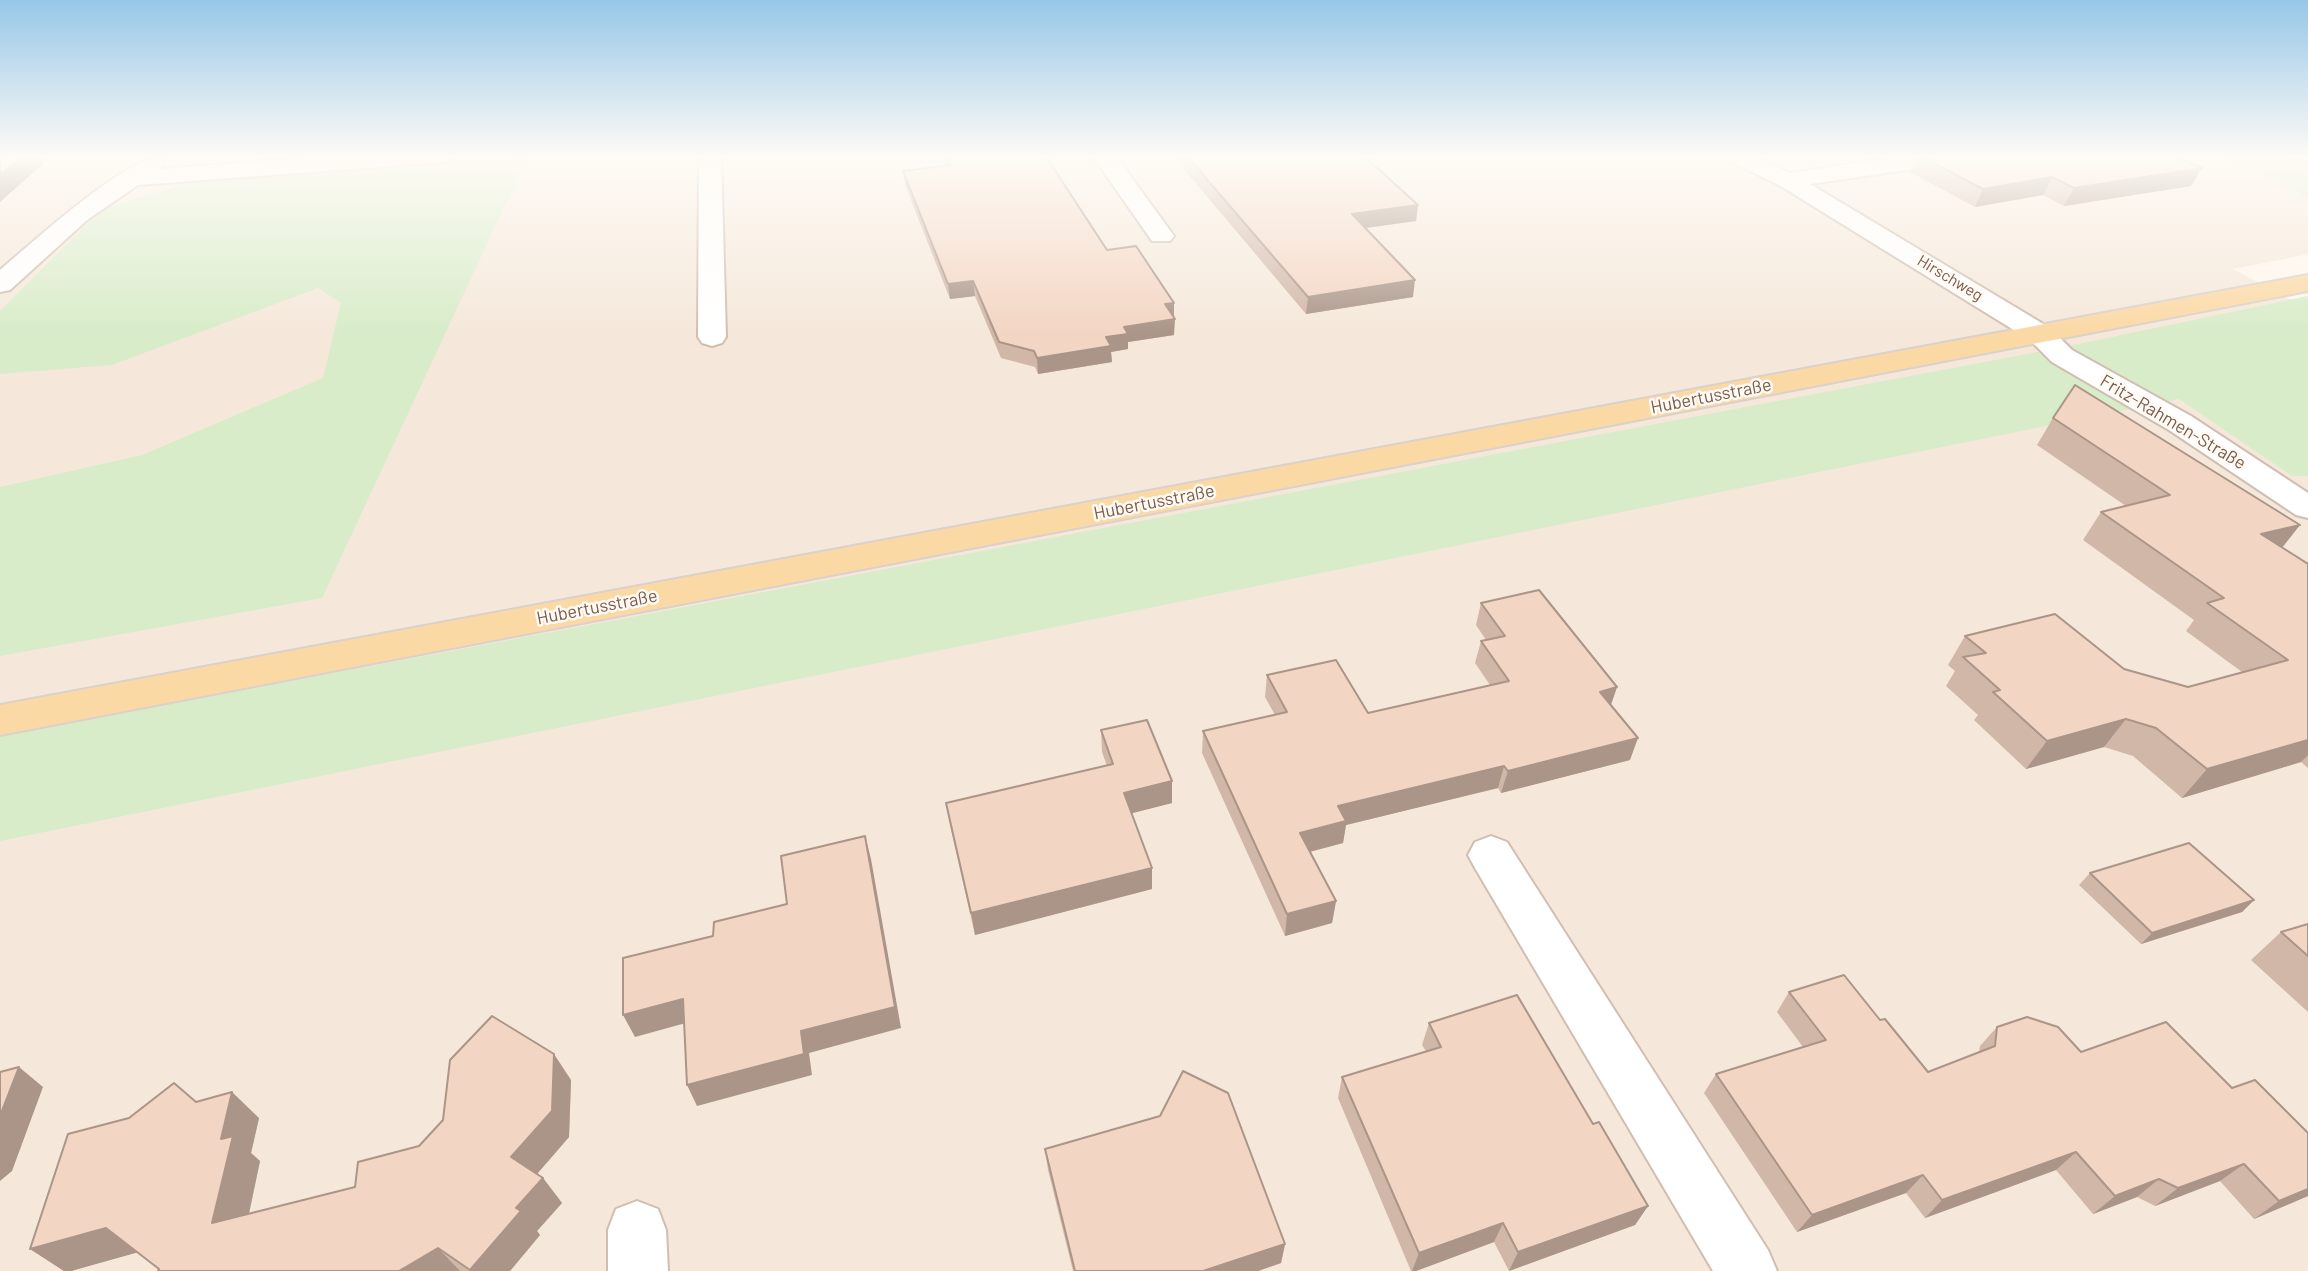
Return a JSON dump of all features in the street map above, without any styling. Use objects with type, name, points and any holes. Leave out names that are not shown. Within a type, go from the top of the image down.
[{"type":"main road","name":"Hubertusstraße","points":[[0,720],[2308,283]]},
{"type":"street","points":[[0,284],[79,214]]},
{"type":"street","points":[[711,214],[712,338]]},
{"type":"street","points":[[1145,214],[1161,236]]},
{"type":"street","name":"Hirschweg","points":[[1843,214],[2040,334]]},
{"type":"street","name":"Fritz-Rahmen-Straße","points":[[2040,334],[2062,356],[2180,422],[2308,508]]},
{"type":"street","points":[[1490,855],[1747,1271]]},
{"type":"shaded area","points":[[0,214],[2308,214],[2308,254],[2233,269],[2308,309],[2308,1271],[0,1271]]},
{"type":"green space","points":[[97,214],[501,214],[322,598],[0,656],[0,487],[142,455],[323,378],[341,303],[318,288],[112,365],[0,374],[0,311]]},
{"type":"green space","points":[[2308,296],[2308,476],[2292,476],[2179,399],[0,841],[0,736],[2064,347]]},
{"type":"building","points":[[920,214],[1084,214],[1107,250],[1136,246],[1174,303],[1165,304],[1175,319],[1124,327],[1128,334],[1106,337],[1111,346],[1037,358],[1034,351],[999,342],[973,281],[948,284]]},
{"type":"building","points":[[1237,214],[1352,214],[1415,280],[1308,297]]},
{"type":"building","points":[[2075,385],[2300,525],[2261,534],[2308,564],[2308,740],[2207,769],[2156,728],[2126,719],[2047,741],[1993,692],[2000,690],[1963,657],[1986,653],[1965,636],[2055,614],[2124,669],[2188,687],[2288,660],[2207,603],[2224,598],[2101,512],[2170,495],[2053,418]]},
{"type":"building","points":[[1539,590],[1617,687],[1600,692],[1638,738],[1508,771],[1504,766],[1338,806],[1346,821],[1300,833],[1336,901],[1287,914],[1203,731],[1287,712],[1267,675],[1336,660],[1368,713],[1509,681],[1481,641],[1505,636],[1481,603]]},
{"type":"building","points":[[1147,720],[1172,781],[1124,793],[1152,868],[971,913],[946,803],[1113,764],[1101,730]]},
{"type":"building","points":[[865,836],[895,1007],[801,1031],[804,1054],[687,1085],[683,999],[623,1015],[623,958],[713,936],[714,922],[787,904],[781,856]]},
{"type":"building","points":[[2189,843],[2254,900],[2152,933],[2090,873]]},
{"type":"building","points":[[2308,924],[2308,956],[2281,932]]},
{"type":"building","points":[[1844,975],[1880,1020],[1885,1019],[1928,1072],[1995,1046],[1997,1027],[2027,1017],[2058,1027],[2081,1052],[2166,1022],[2232,1088],[2255,1080],[2308,1133],[2308,1189],[2279,1201],[2244,1164],[2178,1188],[2159,1179],[2115,1196],[2076,1152],[1942,1200],[1923,1175],[1812,1215],[1716,1074],[1826,1040],[1789,992]]},
{"type":"building","points":[[1517,995],[1593,1124],[1599,1122],[1648,1206],[1518,1252],[1503,1223],[1419,1253],[1342,1077],[1441,1047],[1429,1023]]},
{"type":"building","points":[[492,1016],[554,1054],[552,1111],[511,1157],[543,1178],[516,1208],[521,1211],[470,1270],[438,1248],[399,1271],[158,1271],[159,1269],[106,1228],[30,1249],[68,1134],[129,1118],[174,1083],[196,1102],[232,1092],[221,1139],[233,1136],[212,1223],[355,1187],[358,1162],[419,1146],[443,1120],[450,1060]]},
{"type":"building","points":[[19,1067],[0,1116],[0,1072]]},
{"type":"building","points":[[1183,1071],[1228,1093],[1285,1244],[1203,1271],[1075,1271],[1045,1149],[1160,1116]]}]
